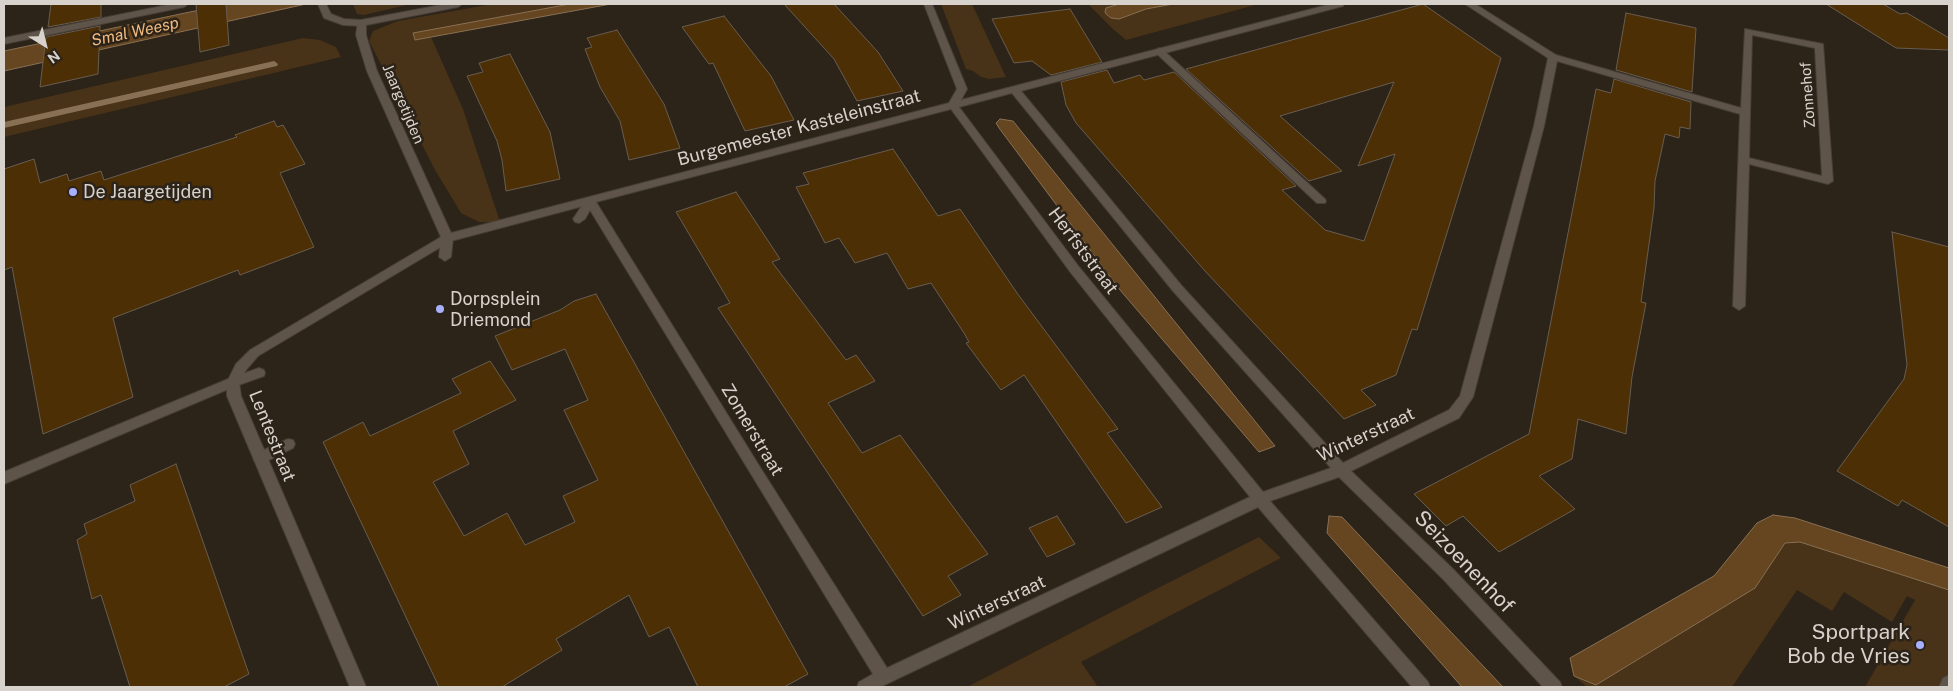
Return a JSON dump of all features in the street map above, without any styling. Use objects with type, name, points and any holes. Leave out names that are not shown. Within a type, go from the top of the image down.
[{"type":"street","points":[[4,41],[184,4]]},
{"type":"street","points":[[322,6],[327,16],[343,22],[361,23],[458,4]]},
{"type":"street","points":[[928,4],[962,89],[953,104]]},
{"type":"street","name":"Burgemeester Kasteleinstraat","points":[[447,238],[1340,4]]},
{"type":"street","points":[[1470,4],[1553,57],[1745,112]]},
{"type":"street","name":"Jaargetijden","points":[[361,23],[361,36],[372,71],[447,238]]},
{"type":"street","name":"Zonnehof","points":[[1738,306],[1748,31],[1820,46],[1828,181],[1744,160]]},
{"type":"street","points":[[1159,51],[1321,201]]},
{"type":"street","name":"Winterstraat","points":[[865,687],[1260,499],[1341,470],[1454,414],[1466,397],[1539,126],[1553,57]]},
{"type":"street","points":[[1014,89],[1177,288],[1341,470]]},
{"type":"street","name":"Herfststraat","points":[[953,104],[965,123],[1075,270],[1260,499]]},
{"type":"street","points":[[579,219],[590,201]]},
{"type":"street","name":"Zomerstraat","points":[[590,201],[626,268],[884,677]]},
{"type":"street","points":[[445,258],[447,238]]},
{"type":"street","name":"Lentestraat","points":[[358,687],[234,396],[234,382],[241,367],[254,353],[447,238]]},
{"type":"street","points":[[4,478],[259,373]]},
{"type":"street","points":[[260,458],[288,444]]},
{"type":"street","name":"Seizoenenhof","points":[[1341,470],[1448,574],[1554,687]]},
{"type":"street","points":[[1260,499],[1422,687]]},
{"type":"street","points":[[1947,687],[1949,683]]},
{"type":"shaded area","points":[[353,4],[411,4],[364,15],[357,14]]},
{"type":"shaded area","points":[[492,4],[570,4],[413,34],[415,40],[431,37],[463,109],[500,222],[479,222],[461,213],[435,170],[369,41],[373,31],[398,21]]},
{"type":"shaded area","points":[[941,4],[972,4],[1006,77],[989,79],[966,69]]},
{"type":"shaded area","points":[[1090,4],[1119,4],[1107,8],[1106,14],[1111,18],[1122,18],[1146,9],[1173,4],[1259,4],[1126,40]]},
{"type":"shaded area","points":[[303,38],[320,40],[336,47],[341,57],[4,137],[4,107]]},
{"type":"shaded area","points":[[1259,537],[1281,558],[1081,662],[1098,687],[967,687],[1154,590]]},
{"type":"shaded area","points":[[1800,541],[1949,590],[1949,687],[1865,687],[1915,600],[1907,596],[1892,622],[1844,592],[1832,611],[1797,590],[1732,687],[1587,687],[1574,676],[1596,685],[1755,588],[1785,543]]},
{"type":"water","name":"Smal Weesp","points":[[228,4],[306,4],[4,71],[4,51]]},
{"type":"water","points":[[570,4],[611,4],[415,40],[413,33]]},
{"type":"water","points":[[1119,4],[1173,4],[1146,9],[1119,19],[1111,18],[1106,14],[1106,8]]},
{"type":"water","points":[[1000,119],[1013,121],[1275,446],[1259,452],[1120,290],[999,128],[996,123]]},
{"type":"water","points":[[1773,515],[1795,518],[1949,568],[1949,590],[1800,542],[1785,543],[1755,588],[1596,685],[1574,676],[1570,658],[1714,576],[1757,523]]},
{"type":"water","points":[[1329,516],[1342,517],[1503,687],[1462,687],[1327,533]]},
{"type":"building","points":[[51,4],[101,4],[101,17],[48,27]]},
{"type":"building","points":[[196,4],[226,4],[229,45],[200,52]]},
{"type":"building","points":[[784,4],[834,4],[878,52],[903,91],[857,101],[834,59]]},
{"type":"building","points":[[1423,4],[1501,58],[1417,330],[1412,329],[1396,375],[1361,390],[1376,405],[1344,419],[1205,271],[1076,123],[1066,105],[1061,82],[1107,70],[1114,83],[1140,75],[1144,80],[1174,72],[1296,186],[1282,190],[1325,230],[1364,241],[1395,154],[1358,166],[1394,82],[1280,116],[1342,171],[1309,181],[1186,69]]},
{"type":"building","points":[[1826,4],[1883,4],[1900,14],[1907,13],[1949,38],[1949,50],[1896,48]]},
{"type":"building","points":[[1070,9],[1102,62],[1051,75],[1032,61],[1014,63],[992,19]]},
{"type":"building","points":[[1626,13],[1696,28],[1692,92],[1616,70]]},
{"type":"building","points":[[724,16],[771,76],[794,120],[745,131],[713,63],[709,64],[682,27]]},
{"type":"building","points":[[100,26],[98,74],[40,87],[46,37]]},
{"type":"building","points":[[617,30],[664,104],[680,148],[629,160],[620,121],[600,87],[585,49],[592,47],[587,38]]},
{"type":"building","points":[[510,54],[550,132],[560,179],[506,191],[502,160],[497,141],[467,76],[483,72],[479,63]]},
{"type":"building","points":[[1614,79],[1691,102],[1690,129],[1680,127],[1679,138],[1665,134],[1655,181],[1654,208],[1641,302],[1646,303],[1632,377],[1626,434],[1578,419],[1572,459],[1539,476],[1575,509],[1499,552],[1463,516],[1446,526],[1414,494],[1529,434],[1596,89],[1611,93]]},
{"type":"building","points":[[274,121],[277,127],[283,125],[305,164],[280,173],[314,247],[240,275],[238,270],[113,318],[133,397],[43,434],[12,267],[4,270],[4,169],[34,159],[40,183],[67,174],[69,181],[101,171],[104,180],[237,137],[235,135]]},
{"type":"building","points":[[893,149],[938,216],[960,209],[1017,293],[1118,429],[1107,433],[1162,507],[1126,523],[1024,375],[1001,390],[966,343],[969,342],[964,333],[931,283],[908,289],[887,253],[855,263],[839,238],[825,243],[796,187],[809,184],[803,173]]},
{"type":"building","points":[[736,192],[780,259],[772,262],[846,360],[856,355],[875,381],[828,403],[862,453],[900,435],[988,554],[948,576],[961,595],[923,616],[718,308],[730,303],[676,212]]},
{"type":"building","points":[[1892,232],[1949,247],[1949,527],[1902,500],[1898,506],[1837,471],[1904,379],[1907,365]]},
{"type":"building","points":[[596,294],[808,674],[784,687],[698,687],[669,627],[649,637],[629,595],[556,639],[562,650],[502,687],[439,687],[323,442],[363,422],[370,436],[461,393],[452,379],[490,361],[516,400],[453,431],[469,464],[433,482],[464,536],[507,513],[525,545],[575,522],[563,496],[598,480],[564,410],[588,400],[565,349],[512,370],[495,336],[560,310],[574,301]]},
{"type":"building","points":[[176,464],[249,674],[224,687],[130,687],[101,595],[92,599],[77,540],[87,534],[84,524],[135,501],[130,485]]},
{"type":"building","points":[[1057,516],[1075,544],[1047,557],[1029,528]]},
{"type":"waterway","points":[[4,125],[274,64]]},
{"type":"place","name":"De Jaargetijden","points":[[73,192]]},
{"type":"place","name":"Dorpsplein Driemond","points":[[440,309]]},
{"type":"place","name":"Sportpark Bob de Vries","points":[[1920,645]]}]
